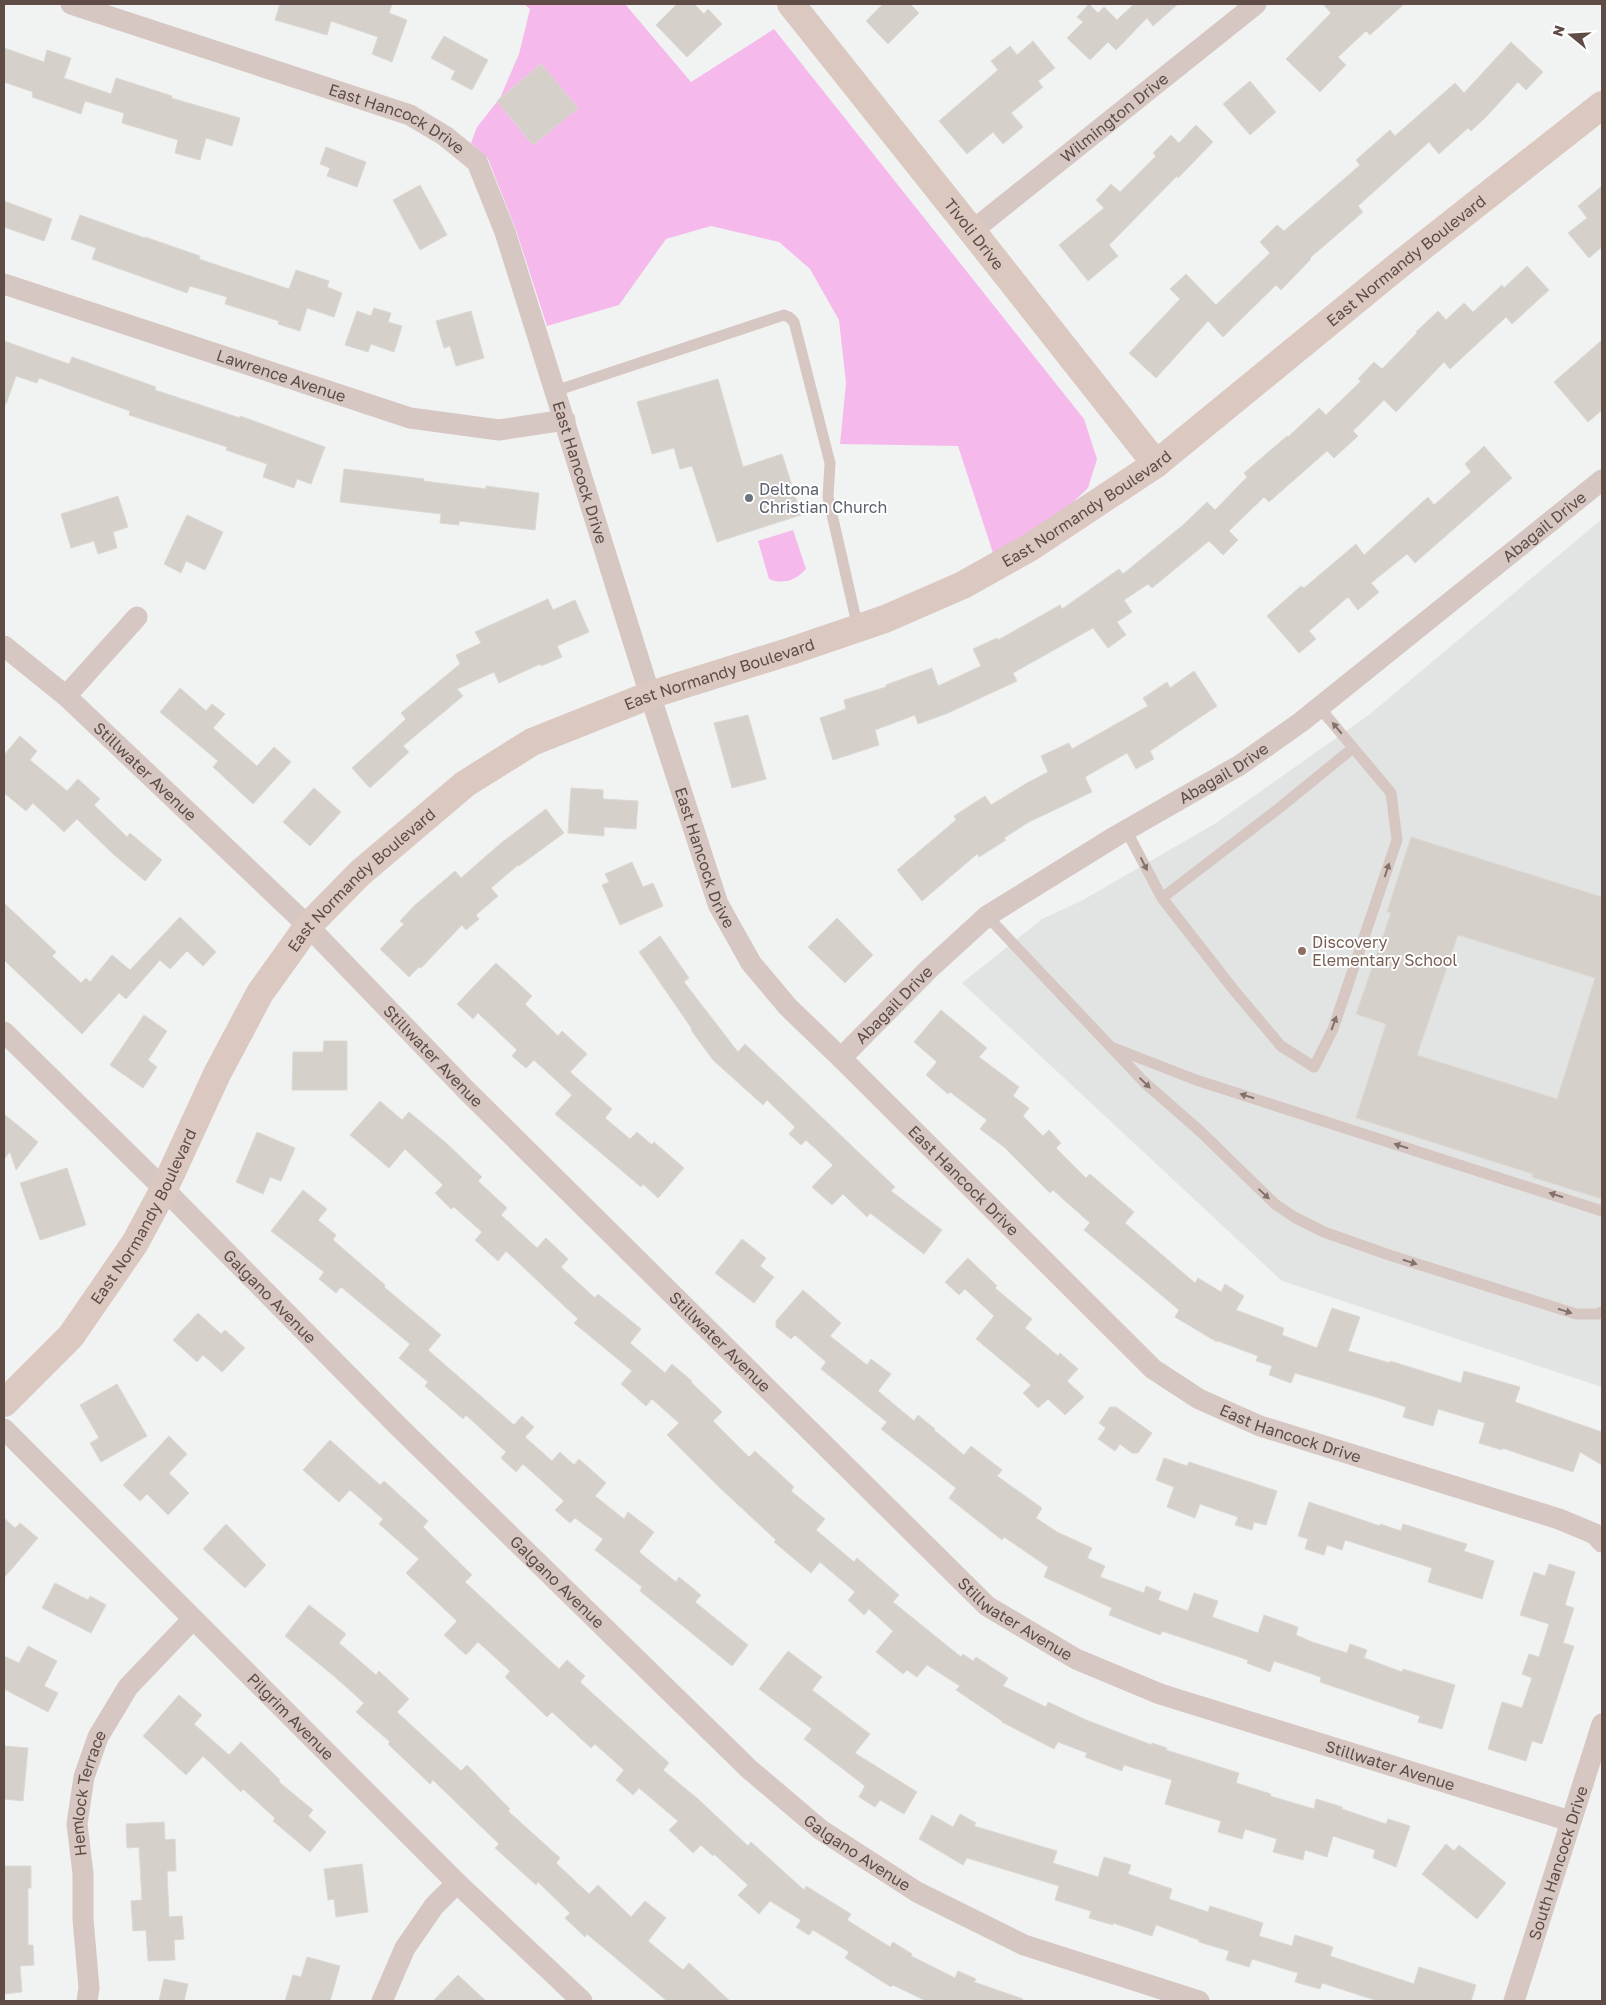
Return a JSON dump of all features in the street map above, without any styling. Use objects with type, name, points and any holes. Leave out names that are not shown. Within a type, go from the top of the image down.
[{"type":"street","name":"East Hancock Drive","points":[[71,4],[410,115],[446,136],[477,162],[505,232],[650,695],[718,904],[751,963],[788,1007],[842,1058],[1153,1369],[1199,1399],[1260,1426],[1559,1519],[1595,1534],[1602,1542]]},
{"type":"street","name":"Tivoli Drive","points":[[790,4],[1156,464]]},
{"type":"street","name":"Wilmington Drive","points":[[972,231],[1256,4]]},
{"type":"street","name":"East Normandy Boulevard","points":[[4,1403],[71,1336],[136,1243],[164,1189],[217,1074],[260,993],[308,926],[360,873],[465,784],[532,742],[650,695],[791,651],[902,612],[963,585],[1029,548],[1156,464],[1406,259],[1602,105]]},
{"type":"street","name":"Lawrence Avenue","points":[[4,284],[410,418],[499,430],[565,420]]},
{"type":"street","name":"Abagail Drive","points":[[842,1058],[928,970],[988,916],[1126,830],[1240,765],[1319,707],[1602,480]]},
{"type":"street","points":[[66,696],[137,617]]},
{"type":"street","name":"Stillwater Avenue","points":[[4,646],[66,696],[308,926],[480,1104],[988,1606],[1076,1659],[1160,1694],[1570,1821]]},
{"type":"street","name":"Galgano Avenue","points":[[4,1032],[164,1189],[398,1426],[750,1769],[822,1830],[917,1892],[1024,1945],[1199,2001]]},
{"type":"street","name":"Pilgrim Avenue","points":[[4,1429],[458,1883],[582,2001]]},
{"type":"street","name":"Hemlock Terrace","points":[[87,2001],[89,1988],[83,1919],[83,1874],[77,1824],[84,1777],[98,1737],[128,1687],[193,1619]]},
{"type":"street","name":"South Hancock Drive","points":[[1514,2001],[1602,1724]]},
{"type":"street","points":[[382,2001],[405,1948],[434,1906],[458,1883]]},
{"type":"lane","points":[[555,390],[784,315],[790,317],[794,322],[830,463],[828,497],[858,628]]},
{"type":"lane","points":[[1126,830],[1162,898],[1281,1046],[1314,1067],[1333,1029],[1397,840],[1391,793],[1319,707]]},
{"type":"lane","points":[[1162,898],[1272,814],[1353,748]]},
{"type":"lane","points":[[988,916],[1025,958],[1144,1082],[1202,1132],[1275,1204],[1294,1217],[1324,1232],[1390,1255],[1576,1314],[1598,1314],[1602,1312]]},
{"type":"lane","points":[[1112,1047],[1196,1080],[1602,1211]]},
{"type":"shaded area","points":[[524,4],[625,4],[691,82],[774,29],[1084,419],[1097,459],[1088,488],[1060,515],[994,556],[958,446],[840,444],[846,383],[839,320],[810,269],[779,242],[711,226],[666,239],[619,305],[547,326],[516,230],[488,159],[471,143],[477,127],[500,98],[519,54],[530,9]]},
{"type":"shaded area","name":"Discovery Elementary School","points":[[1602,519],[1602,1387],[1282,1281],[962,983],[1042,919],[1083,900],[1216,823],[1370,714]]},
{"type":"shaded area","points":[[793,530],[806,569],[794,579],[780,582],[769,579],[758,541]]},
{"type":"building","points":[[280,4],[392,4],[389,13],[407,20],[392,62],[372,54],[378,37],[331,21],[327,35],[275,20]]},
{"type":"building","points":[[677,4],[694,4],[704,14],[708,9],[722,24],[687,57],[656,25]]},
{"type":"building","points":[[883,4],[910,4],[919,13],[888,44],[866,21]]},
{"type":"building","points":[[1089,4],[1098,13],[1104,7],[1117,20],[1134,4],[1178,4],[1153,26],[1147,18],[1116,50],[1108,42],[1090,60],[1067,38],[1083,22],[1077,17]]},
{"type":"building","points":[[1323,4],[1404,4],[1370,35],[1366,31],[1338,57],[1346,65],[1320,92],[1286,59],[1331,13]]},
{"type":"building","points":[[444,36],[488,60],[472,90],[451,79],[455,71],[431,58]]},
{"type":"building","points":[[1033,41],[1055,68],[1038,81],[1043,87],[1011,113],[1023,127],[1003,144],[993,132],[967,154],[939,121],[998,70],[991,61],[1010,46],[1017,55]]},
{"type":"building","points":[[1511,42],[1543,72],[1526,90],[1518,82],[1471,131],[1468,128],[1439,154],[1429,142],[1358,206],[1363,212],[1310,258],[1281,290],[1276,285],[1223,337],[1208,321],[1156,378],[1129,353],[1180,299],[1170,289],[1186,274],[1216,305],[1270,253],[1260,242],[1277,225],[1284,231],[1360,165],[1356,160],[1390,130],[1395,136],[1455,83],[1464,93]]},
{"type":"building","points":[[4,48],[44,62],[47,50],[71,58],[64,78],[111,94],[116,78],[172,96],[171,98],[240,118],[232,146],[206,138],[200,160],[175,153],[178,140],[122,123],[124,113],[85,101],[81,114],[32,97],[33,92],[4,82]]},
{"type":"building","points":[[541,64],[578,108],[533,145],[497,101]]},
{"type":"building","points":[[1250,81],[1276,112],[1250,135],[1223,104]]},
{"type":"building","points":[[1196,125],[1213,142],[1109,245],[1118,256],[1088,281],[1059,245],[1104,208],[1096,200],[1111,184],[1120,192],[1156,156],[1153,153],[1171,135],[1179,143]]},
{"type":"building","points":[[326,147],[366,162],[357,187],[327,176],[330,168],[320,164]]},
{"type":"building","points":[[420,185],[447,235],[420,250],[393,200]]},
{"type":"building","points":[[1602,186],[1602,247],[1589,258],[1568,233],[1587,218],[1578,206]]},
{"type":"building","points":[[4,201],[52,219],[44,241],[4,227]]},
{"type":"building","points":[[80,215],[200,256],[199,259],[289,289],[296,270],[329,281],[327,287],[342,293],[334,317],[307,308],[300,331],[278,324],[279,321],[225,304],[227,297],[190,286],[187,293],[92,259],[96,248],[71,239]]},
{"type":"building","points":[[1527,266],[1549,290],[1512,324],[1506,317],[1450,369],[1444,362],[1396,412],[1384,400],[1353,431],[1358,436],[1334,458],[1327,451],[1269,502],[1264,497],[1229,531],[1238,540],[1223,555],[1209,541],[1152,588],[1148,584],[1124,600],[1132,612],[1117,622],[1126,635],[1108,648],[1093,628],[1013,673],[1017,681],[948,713],[918,724],[915,715],[875,730],[879,745],[833,760],[820,718],[846,709],[844,700],[886,687],[886,685],[932,668],[938,686],[981,666],[973,649],[997,638],[998,640],[1060,605],[1062,609],[1119,569],[1123,574],[1183,525],[1207,502],[1215,510],[1247,477],[1244,473],[1288,437],[1319,408],[1326,415],[1361,381],[1358,379],[1374,362],[1382,369],[1438,311],[1446,320],[1464,303],[1473,312],[1502,285],[1504,288]]},
{"type":"building","points":[[374,308],[391,313],[388,322],[402,326],[394,352],[371,344],[368,352],[345,345],[357,311],[371,316]]},
{"type":"building","points":[[471,311],[484,358],[456,366],[450,346],[444,348],[436,321]]},
{"type":"building","points":[[1602,340],[1602,410],[1588,422],[1554,382]]},
{"type":"building","points":[[4,341],[69,364],[72,357],[156,387],[155,390],[240,418],[240,416],[325,447],[311,484],[297,479],[294,488],[263,477],[267,464],[226,450],[227,447],[129,415],[130,411],[39,378],[37,383],[16,376],[6,404],[4,404]]},
{"type":"building","points":[[718,379],[743,467],[782,454],[801,515],[717,542],[692,466],[680,469],[674,448],[652,454],[637,402]]},
{"type":"building","points":[[1484,446],[1512,478],[1415,563],[1407,554],[1371,583],[1379,592],[1358,610],[1348,597],[1309,631],[1316,639],[1299,653],[1267,616],[1301,586],[1304,588],[1356,544],[1364,555],[1428,497],[1434,505],[1471,472],[1465,464]]},
{"type":"building","points":[[344,469],[486,489],[486,486],[539,493],[535,530],[459,521],[459,525],[440,523],[441,514],[340,502]]},
{"type":"building","points":[[118,496],[128,527],[113,532],[117,548],[98,554],[94,541],[71,548],[61,514]]},
{"type":"building","points":[[187,515],[223,532],[205,570],[186,561],[181,573],[164,564]]},
{"type":"building","points":[[548,599],[553,610],[575,600],[589,632],[557,646],[562,657],[541,666],[540,664],[499,683],[494,672],[457,689],[463,696],[403,746],[409,752],[370,788],[352,768],[406,719],[401,713],[460,664],[456,655],[481,643],[475,632]]},
{"type":"building","points":[[1194,671],[1217,706],[1150,751],[1154,759],[1136,769],[1127,753],[1085,777],[1092,792],[1029,822],[1004,838],[1006,840],[979,857],[977,854],[922,901],[897,870],[956,820],[954,816],[985,796],[991,805],[1048,772],[1041,756],[1069,743],[1072,749],[1148,706],[1143,698],[1167,682],[1170,688]]},
{"type":"building","points":[[180,688],[206,711],[212,704],[225,714],[213,728],[257,766],[274,747],[291,762],[253,804],[213,767],[218,761],[160,712]]},
{"type":"building","points":[[748,715],[766,779],[732,788],[714,723]]},
{"type":"building","points":[[20,736],[37,751],[30,760],[67,791],[78,779],[100,799],[94,805],[127,837],[130,833],[162,860],[145,881],[113,854],[77,819],[64,832],[33,803],[26,811],[4,793],[4,755]]},
{"type":"building","points":[[314,788],[341,812],[310,846],[283,822]]},
{"type":"building","points":[[571,788],[603,790],[603,799],[638,801],[636,829],[604,827],[604,836],[568,833]]},
{"type":"building","points":[[546,809],[564,833],[518,865],[491,888],[498,896],[476,915],[479,919],[466,930],[462,925],[421,968],[419,967],[409,977],[380,949],[404,924],[400,921],[414,906],[455,871],[461,878],[501,843]]},
{"type":"building","points":[[1411,837],[1602,897],[1602,1199],[1532,1177],[1533,1174],[1356,1118],[1386,1024],[1356,1014],[1391,913],[1387,912]],"holes":[[[1458,935],[1595,978],[1557,1099],[1417,1055]]]},
{"type":"building","points":[[632,862],[643,887],[653,883],[663,906],[620,925],[602,885],[609,882],[605,874]]},
{"type":"building","points":[[4,903],[56,952],[52,956],[81,983],[86,978],[90,982],[112,955],[130,970],[180,917],[216,952],[203,966],[187,951],[170,969],[160,960],[126,999],[119,993],[82,1034],[4,960]]},
{"type":"building","points":[[837,918],[873,955],[845,983],[808,947]]},
{"type":"building","points":[[660,936],[689,978],[684,982],[738,1052],[745,1044],[895,1187],[891,1191],[942,1230],[924,1254],[870,1213],[867,1217],[843,1194],[832,1205],[812,1187],[833,1165],[806,1140],[801,1145],[789,1134],[795,1127],[767,1100],[763,1105],[713,1060],[639,952]]},
{"type":"building","points":[[496,963],[532,996],[525,1004],[558,1036],[562,1031],[587,1054],[570,1072],[612,1109],[605,1118],[630,1139],[637,1132],[652,1145],[654,1142],[684,1168],[658,1198],[643,1184],[641,1187],[555,1114],[572,1095],[534,1060],[526,1068],[512,1056],[517,1050],[478,1013],[473,1019],[457,1004]]},
{"type":"building","points":[[941,1010],[987,1048],[979,1057],[1019,1087],[1013,1096],[1029,1108],[1023,1116],[1043,1136],[1049,1130],[1061,1143],[1056,1148],[1086,1178],[1090,1174],[1134,1212],[1125,1223],[1195,1283],[1198,1278],[1221,1292],[1225,1284],[1244,1296],[1236,1310],[1284,1328],[1282,1335],[1317,1348],[1332,1308],[1360,1317],[1348,1351],[1390,1363],[1390,1361],[1461,1383],[1464,1371],[1520,1387],[1515,1402],[1602,1432],[1602,1465],[1580,1452],[1573,1472],[1502,1448],[1502,1450],[1479,1443],[1485,1423],[1438,1409],[1433,1426],[1403,1417],[1406,1407],[1379,1398],[1295,1373],[1291,1383],[1269,1375],[1272,1366],[1256,1361],[1258,1356],[1217,1342],[1175,1317],[1179,1310],[1084,1230],[1090,1223],[1053,1190],[1050,1193],[1004,1147],[980,1129],[987,1120],[950,1092],[948,1094],[926,1075],[937,1062],[914,1042]]},
{"type":"building","points":[[144,1015],[167,1031],[148,1060],[157,1067],[143,1088],[110,1065]]},
{"type":"building","points":[[324,1041],[347,1041],[347,1090],[292,1090],[293,1052],[323,1052]]},
{"type":"building","points":[[380,1101],[402,1120],[409,1112],[445,1142],[482,1177],[478,1181],[507,1208],[501,1215],[537,1248],[546,1238],[568,1259],[561,1267],[595,1298],[598,1294],[641,1329],[630,1343],[665,1373],[672,1364],[692,1381],[722,1412],[713,1421],[749,1457],[755,1451],[794,1487],[791,1491],[825,1519],[816,1530],[854,1562],[857,1558],[899,1595],[893,1602],[961,1657],[963,1654],[973,1661],[976,1657],[1008,1678],[1003,1686],[1046,1707],[1048,1702],[1086,1720],[1152,1745],[1152,1743],[1167,1748],[1166,1750],[1239,1773],[1236,1783],[1271,1794],[1270,1796],[1314,1809],[1316,1799],[1386,1824],[1388,1819],[1410,1826],[1396,1867],[1373,1858],[1375,1850],[1333,1836],[1327,1857],[1305,1850],[1303,1860],[1273,1852],[1277,1839],[1245,1829],[1242,1839],[1218,1832],[1221,1821],[1165,1804],[1172,1780],[1124,1765],[1122,1771],[1085,1757],[1087,1753],[1058,1742],[1054,1749],[1002,1722],[956,1690],[960,1686],[927,1665],[917,1677],[907,1670],[903,1674],[876,1652],[893,1631],[869,1609],[864,1615],[848,1600],[855,1592],[820,1562],[811,1573],[774,1542],[776,1540],[667,1435],[679,1423],[652,1399],[646,1406],[621,1384],[632,1371],[574,1323],[578,1319],[506,1251],[498,1261],[475,1240],[482,1232],[454,1207],[451,1209],[435,1193],[443,1185],[405,1149],[389,1168],[350,1135]]},
{"type":"building","points":[[4,1114],[38,1142],[16,1170],[10,1152],[4,1159]]},
{"type":"building","points":[[257,1132],[295,1148],[281,1181],[270,1177],[263,1194],[236,1182]]},
{"type":"building","points":[[67,1168],[86,1225],[40,1240],[20,1183]]},
{"type":"building","points":[[303,1190],[327,1209],[318,1220],[336,1235],[333,1240],[385,1285],[384,1287],[441,1335],[428,1350],[514,1425],[522,1416],[534,1427],[525,1437],[552,1461],[560,1452],[574,1465],[579,1459],[606,1483],[595,1496],[624,1519],[628,1512],[654,1532],[639,1552],[676,1582],[679,1577],[701,1595],[695,1602],[748,1645],[732,1666],[640,1591],[642,1587],[595,1550],[603,1539],[575,1518],[570,1523],[555,1510],[564,1501],[523,1464],[516,1472],[501,1458],[506,1452],[466,1415],[463,1419],[425,1386],[428,1382],[399,1358],[410,1344],[341,1287],[336,1293],[319,1279],[324,1272],[271,1231]]},
{"type":"building","points":[[742,1239],[766,1258],[760,1266],[774,1277],[754,1303],[715,1273]]},
{"type":"building","points":[[968,1258],[997,1286],[995,1288],[1032,1319],[1025,1328],[1058,1356],[1060,1353],[1078,1369],[1067,1381],[1084,1397],[1065,1415],[1048,1399],[1038,1408],[1023,1393],[1031,1385],[976,1339],[994,1316],[965,1289],[959,1295],[945,1282]]},
{"type":"building","points":[[803,1290],[841,1323],[830,1336],[867,1365],[871,1359],[891,1374],[878,1391],[914,1421],[918,1415],[964,1455],[971,1446],[1002,1470],[997,1476],[1042,1508],[1036,1518],[1057,1532],[1092,1548],[1087,1558],[1105,1566],[1100,1577],[1144,1593],[1146,1586],[1161,1592],[1158,1600],[1188,1611],[1194,1593],[1218,1601],[1212,1617],[1258,1633],[1264,1615],[1298,1627],[1296,1635],[1312,1642],[1347,1653],[1350,1644],[1367,1650],[1364,1658],[1402,1672],[1403,1669],[1455,1685],[1442,1729],[1418,1722],[1420,1716],[1320,1682],[1321,1677],[1274,1661],[1270,1672],[1247,1663],[1248,1660],[1162,1631],[1160,1635],[1109,1615],[1112,1608],[1044,1577],[1048,1567],[1004,1537],[1002,1540],[949,1498],[956,1488],[881,1429],[887,1422],[821,1369],[826,1362],[795,1335],[791,1339],[776,1327],[776,1321]]},
{"type":"building","points":[[198,1313],[221,1334],[225,1330],[245,1348],[222,1372],[203,1355],[197,1362],[173,1340]]},
{"type":"building","points":[[117,1384],[147,1436],[101,1462],[90,1443],[99,1438],[80,1405]]},
{"type":"building","points":[[1110,1407],[1116,1407],[1152,1433],[1138,1453],[1132,1453],[1120,1444],[1115,1451],[1098,1439],[1106,1428],[1099,1423]]},
{"type":"building","points":[[169,1436],[187,1454],[169,1473],[189,1493],[168,1515],[147,1494],[140,1501],[123,1485]]},
{"type":"building","points":[[330,1440],[380,1485],[384,1481],[428,1521],[423,1527],[472,1575],[465,1582],[559,1669],[567,1660],[585,1676],[580,1682],[669,1763],[663,1770],[698,1799],[748,1846],[751,1842],[804,1890],[806,1886],[851,1914],[847,1920],[890,1947],[893,1942],[912,1954],[911,1956],[955,1978],[958,1971],[976,1979],[974,1982],[1023,1999],[1022,2001],[926,2001],[893,1985],[891,1987],[845,1958],[849,1952],[813,1930],[809,1935],[796,1927],[801,1920],[770,1901],[759,1914],[738,1895],[748,1885],[714,1854],[713,1856],[701,1845],[693,1853],[669,1830],[678,1821],[639,1788],[633,1795],[616,1780],[624,1770],[595,1744],[591,1748],[552,1712],[547,1717],[505,1677],[510,1671],[478,1642],[466,1655],[444,1635],[457,1621],[406,1573],[419,1559],[379,1524],[383,1519],[350,1490],[339,1502],[303,1470]]},
{"type":"building","points":[[1164,1458],[1187,1466],[1189,1462],[1277,1491],[1266,1525],[1254,1522],[1252,1530],[1235,1525],[1238,1517],[1200,1504],[1195,1518],[1167,1507],[1174,1487],[1156,1480]]},
{"type":"building","points":[[1309,1502],[1380,1526],[1380,1524],[1401,1531],[1403,1524],[1467,1544],[1464,1551],[1494,1561],[1482,1599],[1428,1582],[1432,1568],[1345,1540],[1342,1550],[1327,1545],[1324,1555],[1305,1549],[1308,1539],[1298,1536]]},
{"type":"building","points":[[4,1518],[15,1528],[20,1523],[38,1538],[4,1578]]},
{"type":"building","points":[[226,1524],[266,1565],[245,1588],[203,1549]]},
{"type":"building","points":[[1549,1564],[1575,1572],[1565,1605],[1574,1608],[1563,1643],[1574,1646],[1542,1744],[1532,1741],[1526,1761],[1488,1749],[1502,1702],[1522,1708],[1532,1678],[1522,1674],[1529,1654],[1539,1657],[1549,1624],[1520,1615],[1534,1572],[1545,1576]]},
{"type":"building","points":[[55,1583],[88,1600],[90,1596],[106,1605],[91,1633],[42,1608]]},
{"type":"building","points":[[309,1605],[346,1634],[339,1643],[376,1675],[379,1671],[409,1699],[397,1712],[461,1771],[467,1765],[510,1809],[508,1811],[560,1858],[556,1863],[589,1894],[598,1885],[631,1917],[645,1901],[666,1918],[648,1941],[683,1970],[689,1963],[730,2001],[667,2001],[587,1934],[585,1937],[565,1918],[570,1913],[538,1882],[536,1885],[495,1848],[499,1844],[433,1780],[430,1784],[388,1744],[390,1742],[356,1712],[364,1703],[285,1636]]},
{"type":"building","points":[[28,1646],[57,1661],[44,1686],[58,1693],[48,1712],[4,1689],[4,1656],[19,1663]]},
{"type":"building","points":[[788,1651],[822,1677],[812,1690],[870,1734],[855,1753],[917,1792],[904,1814],[880,1800],[875,1807],[859,1797],[865,1786],[804,1739],[812,1729],[759,1689]]},
{"type":"building","points":[[179,1695],[202,1715],[194,1724],[229,1755],[241,1742],[280,1780],[279,1782],[313,1810],[308,1816],[326,1832],[310,1852],[273,1821],[275,1818],[243,1789],[241,1792],[203,1756],[186,1775],[143,1736]]},
{"type":"building","points":[[4,1746],[28,1748],[23,1801],[4,1799]]},
{"type":"building","points":[[960,1814],[976,1823],[974,1826],[1057,1851],[1053,1863],[1098,1877],[1104,1857],[1131,1865],[1128,1874],[1172,1889],[1169,1899],[1208,1912],[1210,1906],[1263,1923],[1259,1936],[1292,1946],[1295,1935],[1333,1947],[1330,1956],[1414,1984],[1419,1967],[1476,1985],[1471,2001],[1378,2001],[1322,1983],[1320,1989],[1295,1982],[1298,1973],[1252,1959],[1249,1967],[1226,1960],[1229,1951],[1199,1942],[1199,1940],[1156,1925],[1152,1936],[1113,1923],[1113,1925],[1089,1918],[1091,1911],[1055,1900],[1059,1886],[967,1858],[963,1865],[919,1839],[932,1815],[953,1827]]},
{"type":"building","points":[[164,1822],[165,1840],[175,1839],[176,1871],[167,1871],[169,1917],[182,1916],[184,1939],[174,1940],[175,1960],[148,1961],[146,1930],[133,1931],[131,1901],[142,1900],[139,1847],[127,1848],[126,1824]]},
{"type":"building","points":[[1446,1844],[1454,1851],[1459,1845],[1506,1883],[1477,1919],[1422,1874]]},
{"type":"building","points":[[362,1864],[368,1912],[336,1917],[334,1899],[328,1900],[324,1869]]},
{"type":"building","points":[[4,1866],[31,1866],[31,1888],[28,1888],[28,1945],[33,1945],[34,1965],[20,1966],[22,1992],[4,1994]]},
{"type":"building","points":[[307,1957],[340,1966],[330,2001],[285,2001],[293,1975],[301,1977]]},
{"type":"building","points":[[458,1975],[486,2001],[433,2001]]},
{"type":"building","points":[[164,1979],[188,1984],[184,2001],[159,2001]]},
{"type":"place","name":"Deltona Christian Church","points":[[749,498]]},
{"type":"place","name":"Discovery Elementary School","points":[[1302,951]]}]
